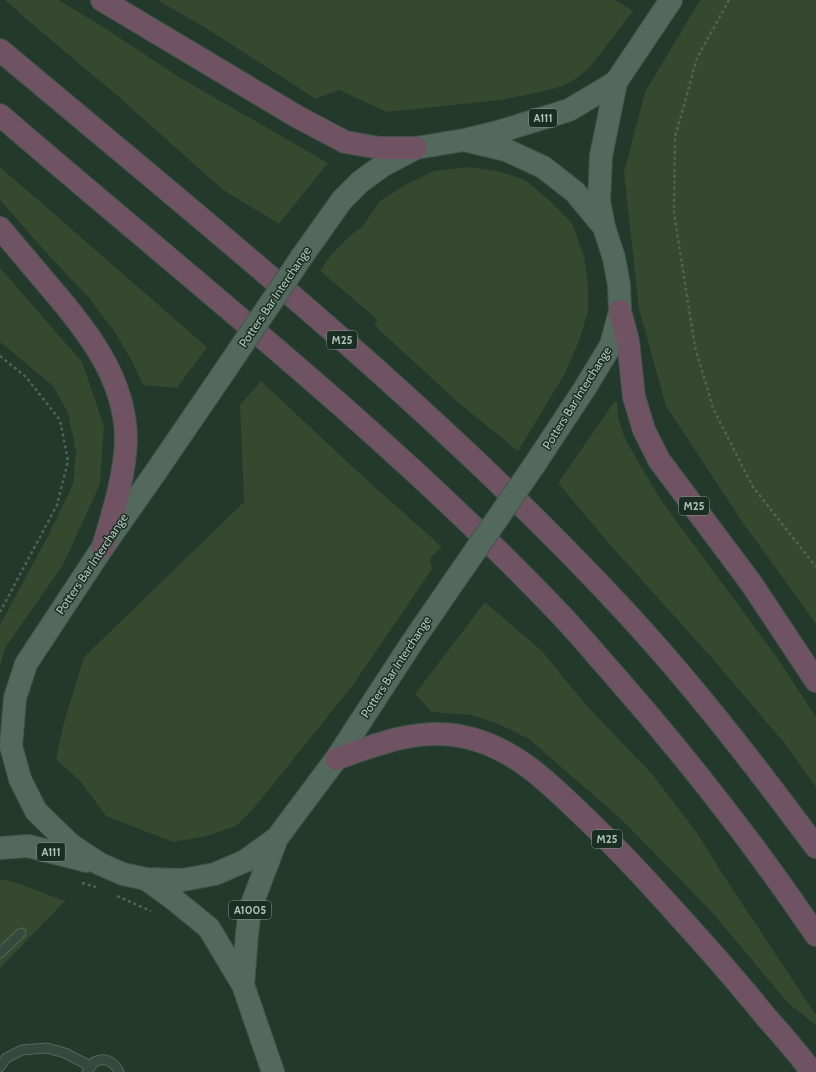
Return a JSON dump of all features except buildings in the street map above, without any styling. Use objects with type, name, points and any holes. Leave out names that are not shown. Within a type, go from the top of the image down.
[{"type":"highway","points":[[102,0],[296,116],[345,142],[380,148],[416,148]]},
{"type":"highway","name":"M25","points":[[0,50],[228,242],[383,376],[465,451],[547,530],[620,605],[663,654],[719,720],[816,847]]},
{"type":"highway","points":[[0,115],[297,366],[376,436],[511,564],[563,618],[643,707],[748,840],[816,936]]},
{"type":"highway","points":[[0,228],[89,334],[100,351],[111,373],[120,400],[126,440],[123,466],[115,506],[103,547]]},
{"type":"highway","name":"M25","points":[[620,311],[628,341],[634,397],[644,430],[659,460],[751,583],[816,681]]},
{"type":"highway","name":"M25","points":[[336,759],[380,743],[425,734],[469,738],[491,745],[517,759],[559,792],[624,855],[716,957],[812,1072]]},
{"type":"main road","name":"A111","points":[[604,228],[600,201],[601,156],[616,82],[671,0]]},
{"type":"main road","name":"A111","points":[[464,140],[498,132],[569,110],[616,82]]},
{"type":"main road","name":"Potters Bar Interchange","points":[[464,140],[506,150],[543,167],[575,192],[604,228],[614,258],[619,285],[620,311],[611,345],[585,388],[535,464],[411,644],[336,759],[277,838],[245,861],[215,874],[182,880],[146,879],[123,874],[100,864],[71,844],[36,811],[20,779],[12,746],[15,698],[26,664],[103,547],[342,200],[360,182],[382,166],[416,148],[464,140]]},
{"type":"main road","points":[[0,769],[12,746]]},
{"type":"main road","name":"A1005","points":[[243,985],[250,909],[277,838]]},
{"type":"main road","name":"A111","points":[[0,848],[28,846],[100,864]]},
{"type":"main road","name":"A1005","points":[[146,879],[209,928],[243,985],[273,1072]]},
{"type":"lane","points":[[0,953],[21,933]]},
{"type":"lane","points":[[0,1067],[6,1058],[22,1050],[47,1048],[65,1053],[89,1069],[94,1062],[98,1060],[108,1060],[113,1063],[119,1072]]},
{"type":"path","points":[[729,0],[697,58],[675,137],[675,220],[695,347],[713,408],[753,487],[816,567]]},
{"type":"path","points":[[0,356],[26,377],[60,420],[68,461],[57,505],[0,612]]},
{"type":"path","points":[[76,882],[96,887]]},
{"type":"path","points":[[110,894],[154,913]]},
{"type":"green space","points":[[5,0],[59,0],[179,77],[328,163],[279,224],[222,189],[120,98]]},
{"type":"green space","points":[[157,0],[615,0],[633,11],[590,67],[577,78],[563,86],[501,100],[387,112],[339,90],[316,99],[201,25]]},
{"type":"green space","points":[[700,0],[816,0],[816,624],[743,523],[666,406],[639,309],[624,173],[645,92]]},
{"type":"green space","points":[[0,167],[207,347],[177,388],[143,385],[131,359],[114,331],[89,298],[0,200]]},
{"type":"green space","points":[[467,167],[498,171],[525,180],[550,201],[572,223],[584,256],[588,283],[588,311],[579,341],[564,375],[518,451],[461,405],[374,325],[378,320],[320,271],[330,256],[352,234],[362,227],[380,201],[403,186],[434,171]]},
{"type":"green space","points":[[0,268],[82,362],[104,426],[100,484],[63,565],[5,648],[0,667],[0,625],[49,534],[73,484],[76,451],[68,413],[53,386],[0,342]]},
{"type":"green space","points":[[261,381],[358,472],[442,547],[430,558],[432,569],[353,685],[254,808],[236,826],[207,836],[173,842],[106,816],[81,782],[56,759],[64,722],[84,657],[244,502],[240,405]]},
{"type":"green space","points":[[614,402],[617,402],[618,416],[624,436],[661,500],[778,659],[816,717],[816,787],[785,744],[558,483]]},
{"type":"green space","points":[[485,602],[542,651],[585,704],[653,775],[697,833],[816,1015],[816,1025],[789,1004],[711,911],[623,821],[529,739],[499,724],[471,715],[432,712],[415,694]]},
{"type":"green space","points":[[0,879],[17,883],[65,901],[0,968]]}]
